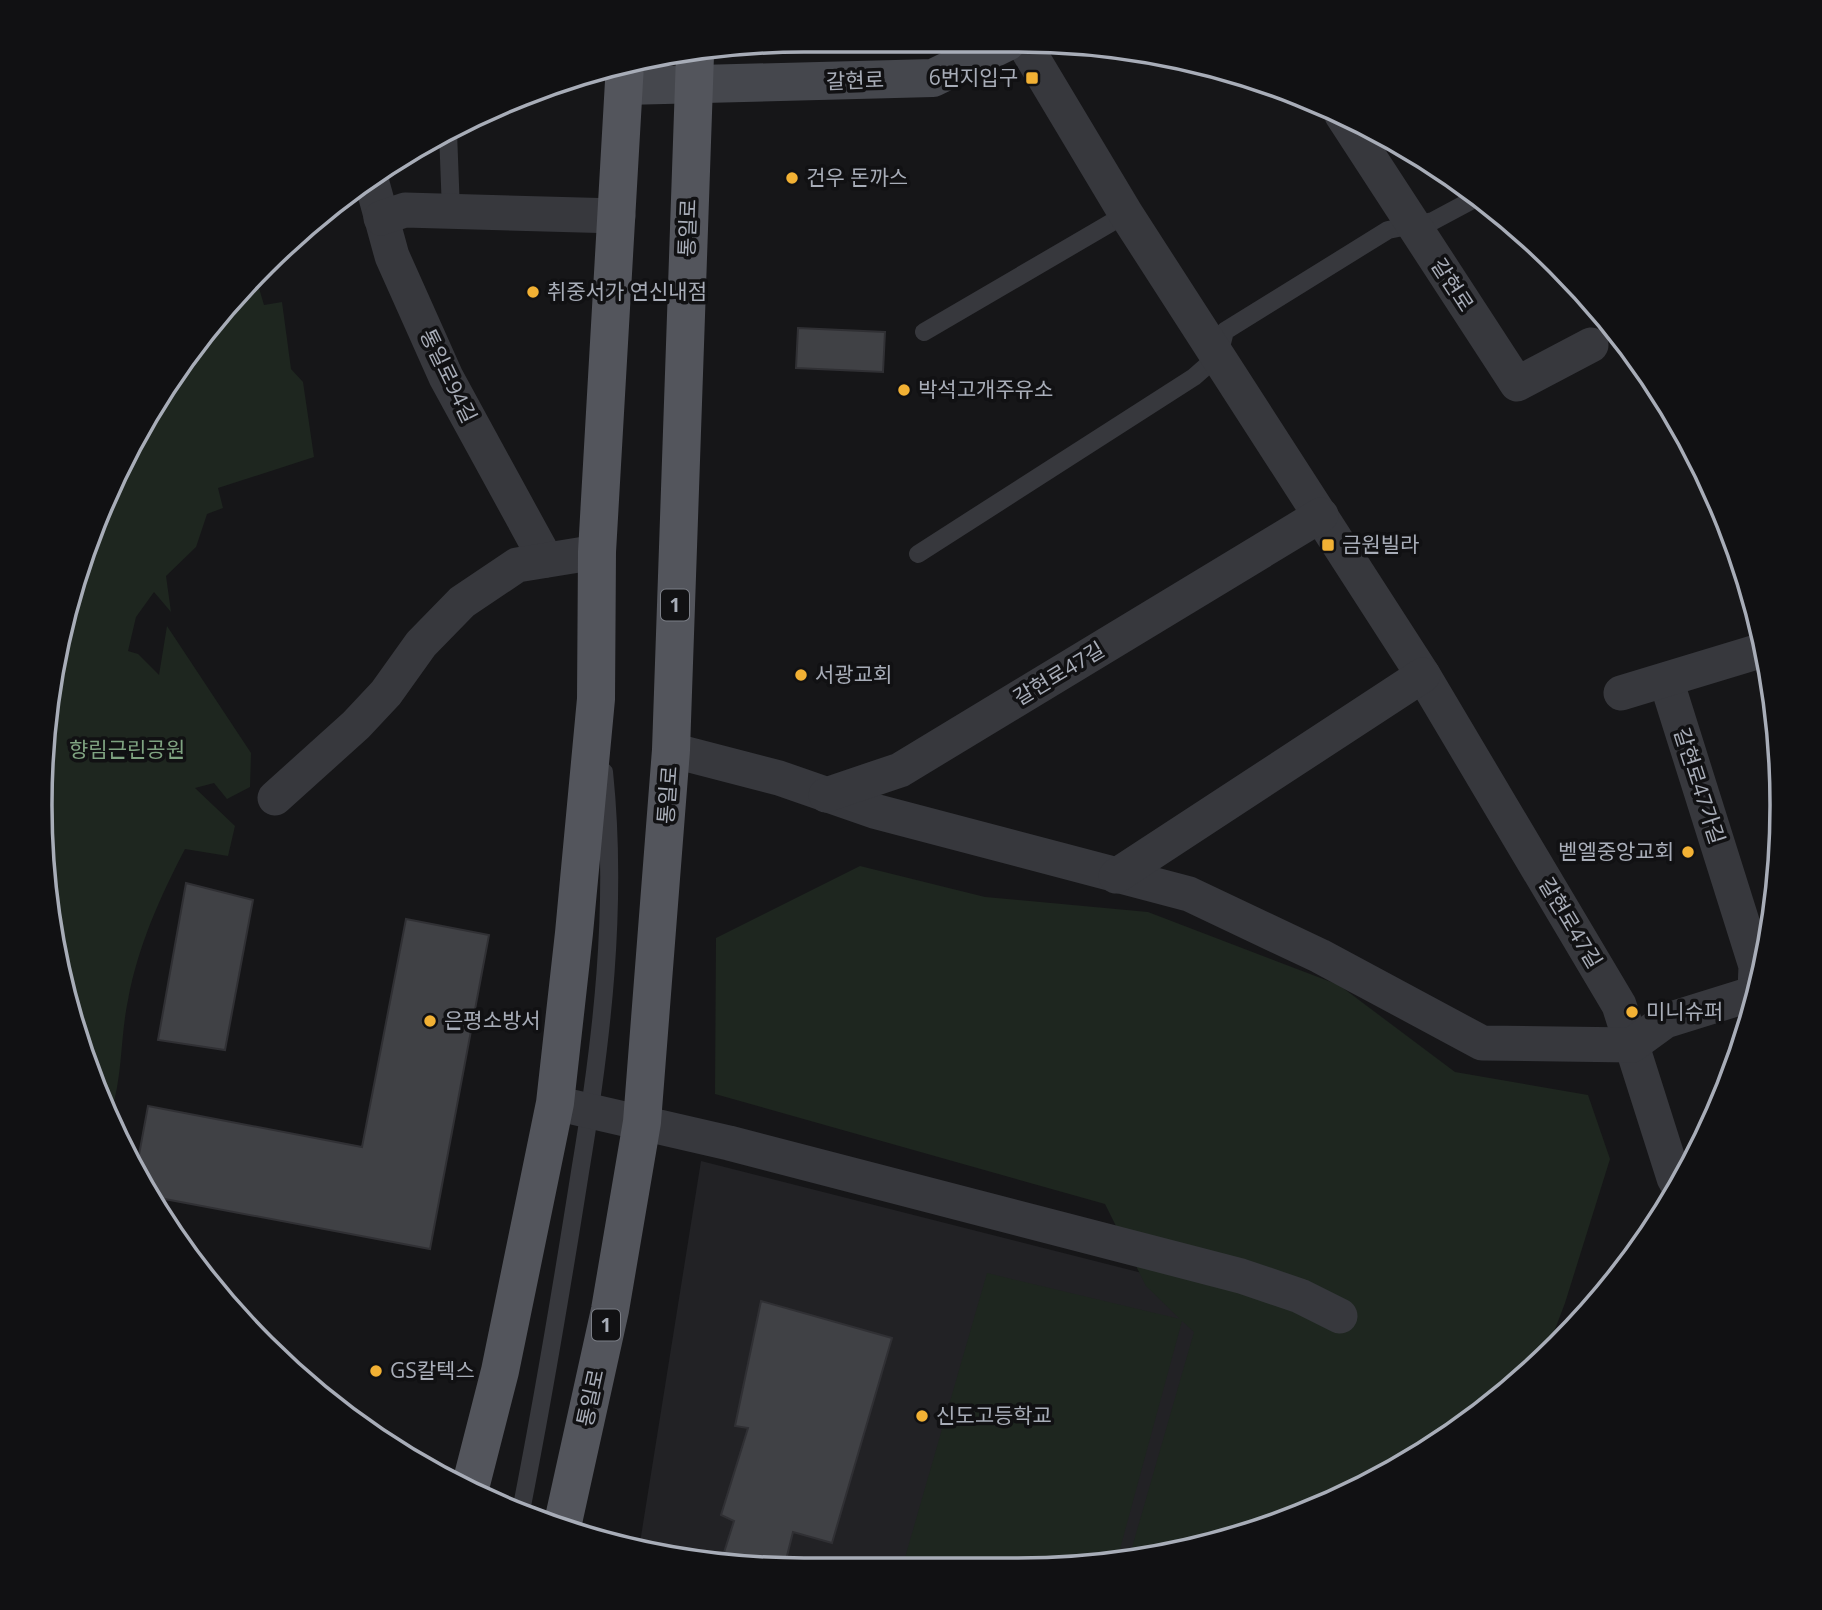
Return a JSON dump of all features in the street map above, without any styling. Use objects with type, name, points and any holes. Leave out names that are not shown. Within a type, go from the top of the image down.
[{"type":"main road","name":"갈현로","points":[[624,75],[694,71],[933,78],[985,52]]},
{"type":"main road","name":"통일로","points":[[564,1518],[610,1310],[642,1122],[671,750],[694,71]]},
{"type":"main road","points":[[472,1480],[573,1106],[596,699],[597,552],[624,75]]},
{"type":"street","name":"갈현로47길","points":[[1029,53],[1126,214],[1423,675],[1619,1005],[1673,1174]]},
{"type":"street","name":"갈현로","points":[[1353,131],[1517,384],[1591,345]]},
{"type":"street","name":"통일로94길","points":[[373,189],[392,256],[446,377],[546,560]]},
{"type":"street","points":[[381,218],[405,210],[618,216]]},
{"type":"street","name":"갈현로47길","points":[[826,795],[900,770],[1321,515]]},
{"type":"street","points":[[275,798],[356,725],[386,693],[421,644],[462,602],[517,565],[597,552]]},
{"type":"street","points":[[1621,693],[1754,653]]},
{"type":"street","points":[[1116,876],[1423,675]]},
{"type":"street","name":"갈현로47가길","points":[[1665,680],[1754,958]]},
{"type":"street","points":[[671,750],[779,778],[874,811],[1189,894],[1320,956],[1482,1043],[1632,1045],[1665,1021],[1745,995]]},
{"type":"street","points":[[573,1106],[1241,1276],[1300,1296],[1340,1316]]},
{"type":"lane","points":[[448,143],[451,211]]},
{"type":"lane","points":[[918,554],[1194,377],[1219,355],[1225,331],[1388,230],[1433,221],[1467,203]]},
{"type":"lane","points":[[924,332],[1126,214]]},
{"type":"lane","points":[[524,1503],[562,1298],[573,1106]]},
{"type":"shaded area","name":"신도고등학교","points":[[701,1161],[1217,1292],[1146,1546],[1066,1556],[1017,1558],[805,1558],[707,1551],[641,1539]]},
{"type":"green space","name":"향림근린공원","points":[[259,288],[264,305],[282,302],[291,369],[303,382],[314,457],[218,488],[223,508],[207,514],[196,547],[166,576],[171,612],[154,592],[136,617],[128,651],[138,654],[159,675],[167,626],[251,753],[250,787],[227,799],[214,783],[195,788],[235,826],[228,856],[185,849],[167,885],[144,941],[132,980],[114,1102],[92,1047],[78,1000],[59,903],[52,805],[59,707],[67,658],[92,563],[130,472],[179,387],[208,347]]},
{"type":"green space","points":[[860,866],[985,897],[1148,912],[1339,985],[1455,1072],[1588,1095],[1610,1159],[1554,1332],[1513,1371],[1475,1402],[1435,1431],[1350,1480],[1259,1518],[1212,1532],[1132,1548],[1194,1332],[1182,1321],[1120,1550],[1017,1558],[905,1558],[987,1273],[1180,1319],[1146,1286],[1105,1204],[715,1094],[716,938]]},
{"type":"building","points":[[798,328],[885,332],[883,372],[796,368]]},
{"type":"building","points":[[186,883],[253,900],[225,1050],[158,1040]]},
{"type":"building","name":"은평소방서","points":[[406,919],[489,935],[430,1249],[164,1199],[139,1155],[148,1106],[362,1147]]},
{"type":"building","points":[[761,1301],[892,1338],[832,1543],[793,1532],[787,1557],[724,1553],[734,1521],[721,1515],[748,1428],[735,1426]]},
{"type":"place","name":"6번지입구","points":[[1032,78]]},
{"type":"place","name":"건우 돈까스","points":[[792,178]]},
{"type":"place","name":"취중서가 연신내점","points":[[533,292]]},
{"type":"place","name":"박석고개주유소","points":[[904,390]]},
{"type":"place","name":"금원빌라","points":[[1328,545]]},
{"type":"place","name":"서광교회","points":[[801,675]]},
{"type":"place","name":"벧엘중앙교회","points":[[1688,852]]},
{"type":"place","name":"미니슈퍼","points":[[1632,1012]]},
{"type":"place","name":"은평소방서","points":[[430,1021]]},
{"type":"place","name":"GS칼텍스","points":[[376,1371]]},
{"type":"place","name":"신도고등학교","points":[[922,1416]]}]
